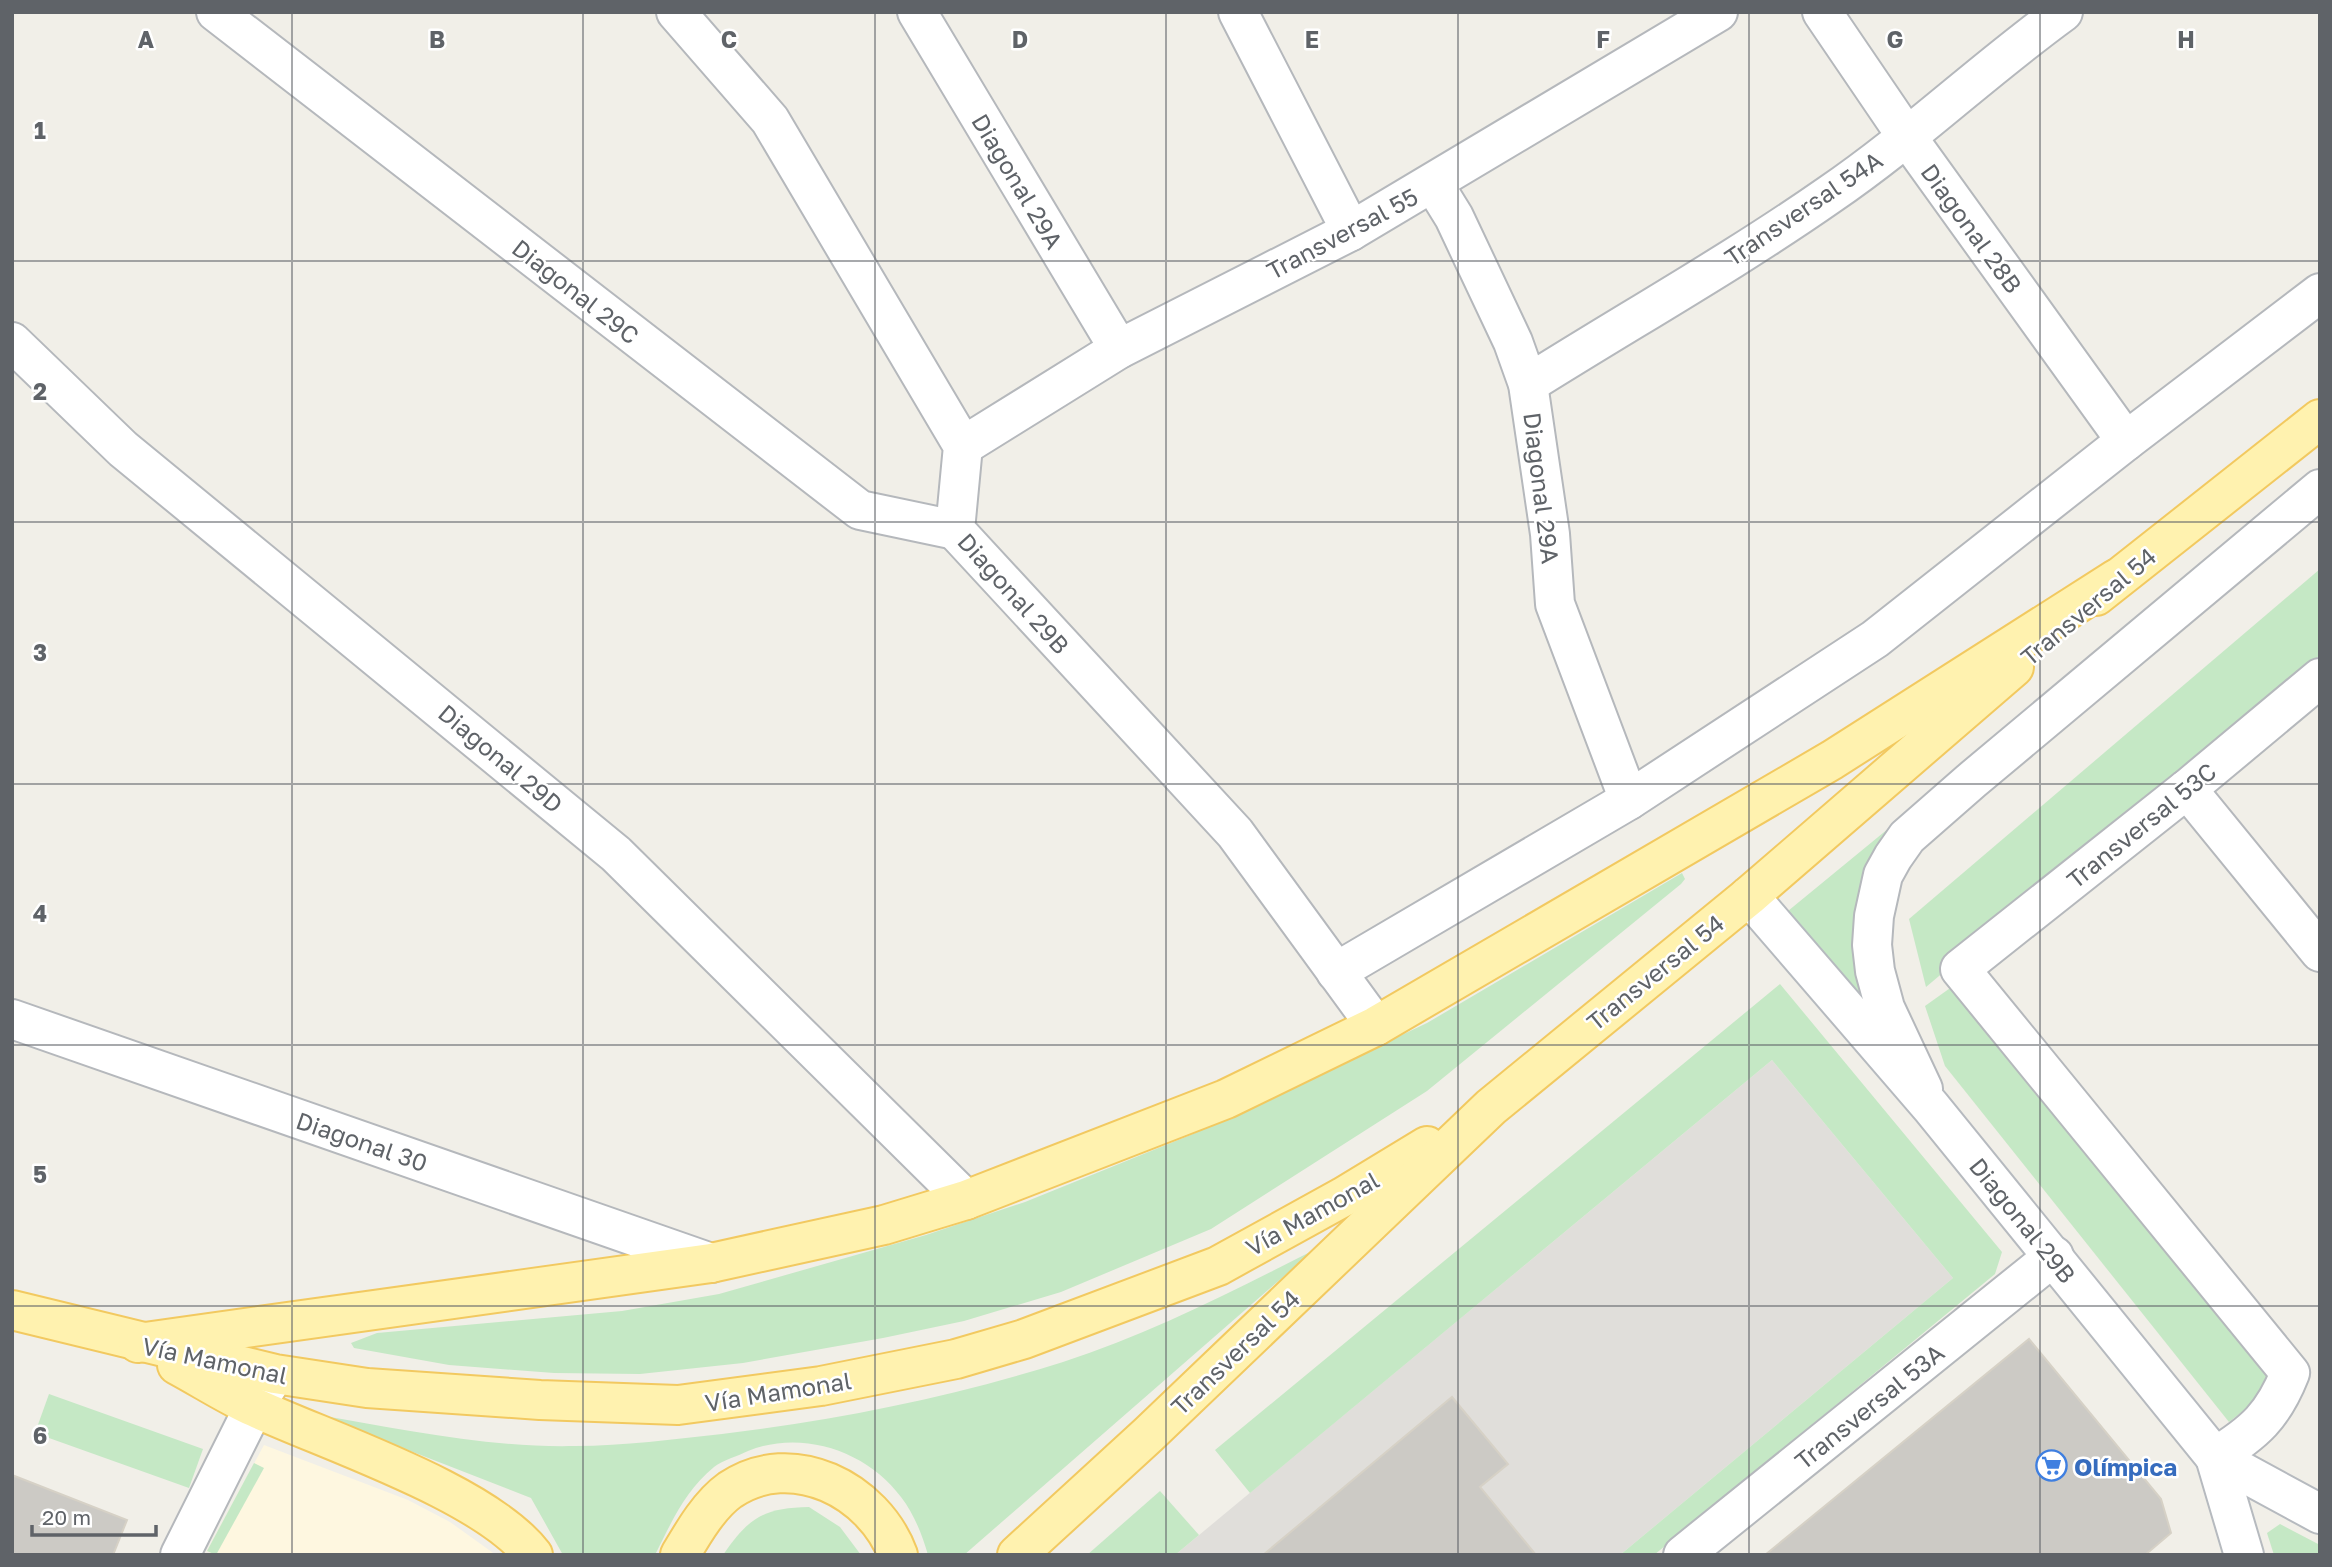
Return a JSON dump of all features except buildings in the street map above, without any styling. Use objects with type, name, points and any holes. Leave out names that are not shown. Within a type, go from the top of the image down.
[{"type":"main road","name":"Transversal 54","points":[[1017,1555],[1148,1435],[1491,1107],[1749,896],[2116,579],[2320,419]]},
{"type":"main road","points":[[138,1343],[711,1263],[884,1224],[966,1200],[1226,1098],[1376,1026],[1832,760],[2116,579]]},
{"type":"main road","name":"Vía Mamonal","points":[[12,1310],[138,1343],[275,1374],[400,1392],[678,1405],[821,1386],[956,1359],[1037,1335],[1218,1266],[1343,1197],[1491,1107]]},
{"type":"main road","points":[[138,1343],[254,1408],[458,1499],[516,1536],[533,1555]]},
{"type":"main road","points":[[680,1555],[708,1512],[730,1491],[757,1478],[786,1475],[834,1482],[875,1515],[898,1555]]},
{"type":"street","name":"Diagonal 29C","points":[[216,12],[860,510],[955,530]]},
{"type":"street","points":[[676,12],[770,120],[963,446]]},
{"type":"street","name":"Diagonal 29A","points":[[917,12],[1119,349]]},
{"type":"street","points":[[1238,12],[1351,231]]},
{"type":"street","name":"Transversal 55","points":[[963,446],[1119,349],[1351,231],[1718,12]]},
{"type":"street","name":"Diagonal 28B","points":[[1822,12],[1907,137],[2126,441]]},
{"type":"street","name":"Transversal 54A","points":[[1528,384],[1829,195],[1907,137],[2007,53],[2063,12]]},
{"type":"street","name":"Diagonal 29A","points":[[1433,183],[1454,217],[1513,342],[1528,384],[1550,534],[1555,604],[1629,800]]},
{"type":"street","points":[[1336,972],[1629,800],[1875,639],[2126,441],[2320,293]]},
{"type":"street","name":"Diagonal 29D","points":[[12,342],[124,449],[617,854],[966,1200]]},
{"type":"street","name":"Diagonal 29B","points":[[963,446],[955,530],[1235,833],[1376,1026]]},
{"type":"street","points":[[1931,1107],[1885,1008],[1875,971],[1872,945],[1874,916],[1883,875],[1893,857],[1907,837],[1971,781],[2320,489]]},
{"type":"street","name":"Transversal 53C","points":[[2216,1457],[2244,1439],[2278,1403],[2290,1373],[1960,970],[2187,789],[2320,678]]},
{"type":"street","points":[[2187,789],[2320,952]]},
{"type":"street","name":"Diagonal 29B","points":[[1749,896],[1931,1107],[2216,1457],[2314,1502]]},
{"type":"street","name":"Diagonal 30","points":[[12,1020],[711,1263]]},
{"type":"street","name":"Transversal 53A","points":[[1683,1555],[2054,1256]]},
{"type":"street","points":[[180,1555],[254,1408],[275,1374]]},
{"type":"street","points":[[2216,1457],[2242,1554]]},
{"type":"shaded area","points":[[1772,1060],[1953,1278],[1620,1555],[1175,1555]]},
{"type":"shaded area","points":[[264,1445],[408,1500],[450,1522],[496,1555],[215,1555],[207,1551]]},
{"type":"green space","points":[[2320,569],[2320,655],[1926,987],[1909,919]]},
{"type":"green space","points":[[1911,810],[1879,851],[1900,1050],[1788,911]]},
{"type":"green space","points":[[1682,873],[1685,879],[1681,884],[1427,1091],[1211,1229],[1061,1292],[964,1321],[883,1338],[743,1363],[640,1374],[554,1373],[449,1365],[354,1348],[351,1343],[377,1333],[622,1311],[719,1294],[926,1235],[1025,1202],[1193,1134],[1427,1023]]},
{"type":"green space","points":[[1780,984],[2002,1252],[1995,1274],[1654,1555],[1620,1555],[1953,1278],[1772,1060],[1250,1493],[1215,1450]]},
{"type":"green space","points":[[1953,986],[2275,1386],[2229,1422],[1945,1066],[1925,1006]]},
{"type":"green space","points":[[1314,1250],[964,1555],[928,1555],[906,1504],[887,1481],[870,1467],[832,1448],[790,1442],[748,1451],[714,1467],[687,1496],[655,1555],[563,1555],[531,1498],[318,1415],[478,1441],[543,1446],[649,1442],[809,1422],[937,1396],[1063,1362],[1159,1325]]},
{"type":"green space","points":[[49,1394],[203,1449],[189,1488],[35,1433]]},
{"type":"green space","points":[[254,1463],[264,1468],[216,1555],[207,1551]]},
{"type":"green space","points":[[1160,1491],[1199,1535],[1175,1555],[1087,1555]]},
{"type":"green space","points":[[809,1507],[840,1527],[861,1555],[723,1555],[741,1532],[759,1517],[780,1510]]},
{"type":"green space","points":[[2280,1524],[2320,1545],[2320,1555],[2274,1555],[2267,1533]]},
{"type":"place","name":"Olímpica","points":[[2051,1466]]}]
